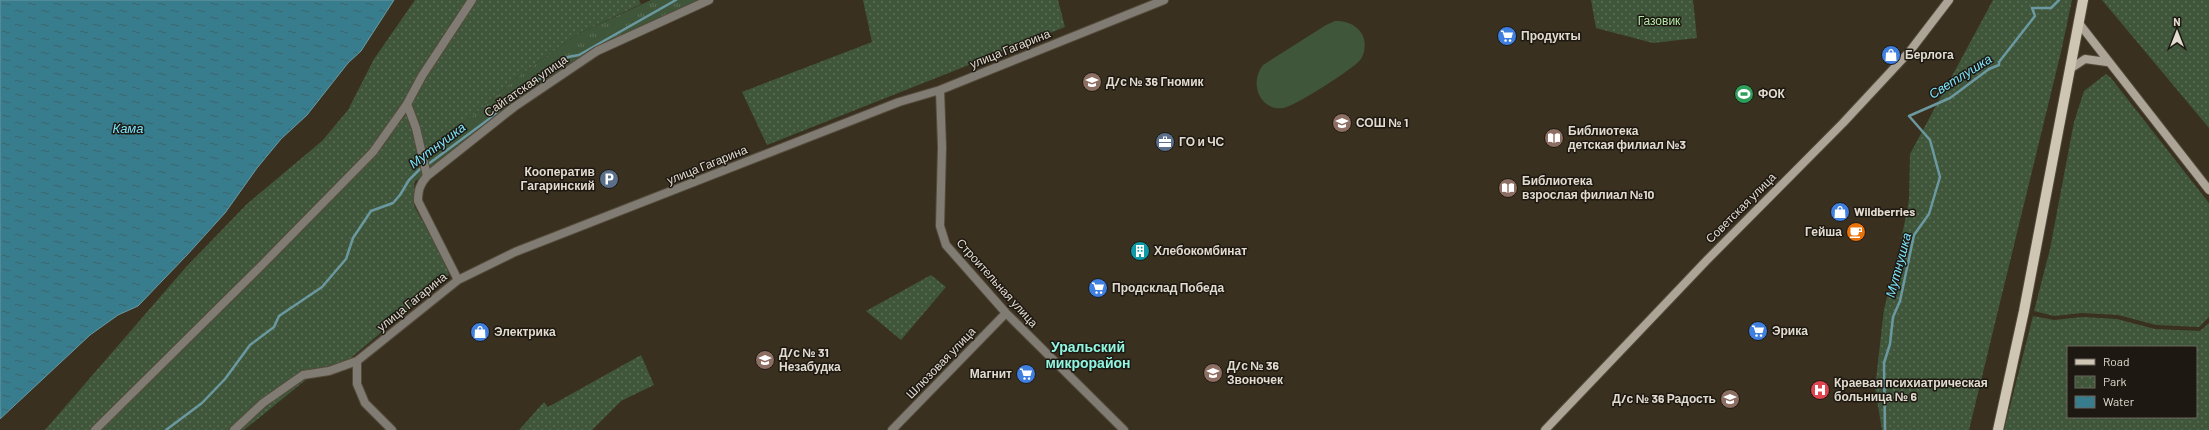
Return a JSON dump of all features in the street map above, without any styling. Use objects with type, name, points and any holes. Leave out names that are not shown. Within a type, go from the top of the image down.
[{"type":"main road","name":"Советская улица","points":[[1545,430],[1706,260],[1843,123],[1910,51],[1949,0]]},
{"type":"main road","points":[[1998,430],[2024,312],[2082,2]]},
{"type":"main road","points":[[2078,22],[2107,62],[2209,190]]},
{"type":"main road","points":[[2070,69],[2085,59],[2107,62]]},
{"type":"street","points":[[96,430],[373,152],[407,104],[422,76],[472,0]]},
{"type":"street","name":"Сайгатская улица","points":[[458,280],[418,201],[418,192],[422,182],[427,176],[514,107],[597,51],[709,0]]},
{"type":"street","name":"улица Гагарина","points":[[234,430],[263,403],[304,376],[329,371],[357,361],[458,280],[515,252],[899,102],[940,90],[1164,0]]},
{"type":"street","name":"Строительная улица","points":[[940,90],[942,148],[940,226],[946,245],[1006,313],[1124,430]]},
{"type":"street","points":[[407,104],[416,128],[427,176]]},
{"type":"street","name":"Шлюзовая улица","points":[[892,430],[1006,313]]},
{"type":"street","points":[[357,361],[357,384],[365,403],[392,430]]},
{"type":"green space","points":[[415,0],[639,0],[641,4],[578,34],[516,78],[477,112],[415,160],[414,206],[444,259],[449,275],[332,374],[313,374],[244,430],[45,430],[186,267],[247,204],[322,141],[348,110],[374,59]]},
{"type":"green space","points":[[651,0],[701,0],[594,50],[472,142],[414,182],[415,160],[477,112],[516,78],[578,34]]},
{"type":"green space","points":[[863,0],[1058,0],[1065,27],[767,145],[742,92],[872,42]]},
{"type":"green space","name":"Газовик","points":[[1591,0],[1693,0],[1697,38],[1653,43],[1596,28]]},
{"type":"green space","points":[[1993,0],[2072,0],[2061,52],[1969,430],[1882,430],[1875,388],[1884,309],[1898,256],[1909,200],[1910,154]]},
{"type":"green space","points":[[2102,0],[2209,0],[2209,128]]},
{"type":"green space","points":[[1335,21],[1343,21],[1351,24],[1361,32],[1365,45],[1361,59],[1337,78],[1289,106],[1275,108],[1262,100],[1257,87],[1257,79],[1263,65],[1326,25]]},
{"type":"green space","points":[[2106,74],[2111,78],[2209,203],[2209,317],[2199,327],[2156,325],[2118,315],[2082,313],[2054,316],[2034,311],[2050,249],[2074,122],[2084,91]]},
{"type":"green space","points":[[931,275],[946,287],[901,340],[866,311]]},
{"type":"green space","points":[[2033,316],[2054,320],[2082,317],[2117,319],[2155,329],[2200,331],[2209,323],[2209,430],[2004,430]]},
{"type":"green space","points":[[641,355],[654,385],[621,401],[592,430],[519,430],[544,402],[548,407]]},
{"type":"water","name":"Кама","points":[[0,0],[394,0],[361,51],[348,63],[307,115],[281,139],[257,168],[225,213],[187,255],[138,306],[118,315],[90,335],[0,419]]},
{"type":"waterway","name":"Мутнушка","points":[[427,165],[489,119],[520,91],[563,64],[568,57],[579,55],[676,0]]},
{"type":"waterway","name":"Мутнушка","points":[[1885,430],[1884,363],[1890,344],[1893,317],[1900,301],[1914,235],[1929,214],[1940,177],[1930,140],[1909,116],[1950,98],[1989,69],[1999,65],[1999,62],[2035,16],[2032,8],[2051,8],[2059,0]]},
{"type":"waterway","name":"Мутнушка","points":[[166,430],[202,403],[225,379],[250,345],[274,327],[279,316],[322,287],[346,259],[353,238],[371,211],[393,203],[409,180],[422,167]]},
{"type":"place","name":"Продукты","points":[[1507,36]]},
{"type":"place","name":"Берлога","points":[[1891,55]]},
{"type":"place","name":"Д/с № 36 Гномик","points":[[1092,82]]},
{"type":"place","name":"ФОК","points":[[1744,94]]},
{"type":"place","name":"СОШ № 1","points":[[1342,123]]},
{"type":"place","name":"Библиотека детская филиал №3","points":[[1554,138]]},
{"type":"place","name":"ГО и ЧС","points":[[1165,142]]},
{"type":"place","name":"Кооператив Гагаринский","points":[[609,179]]},
{"type":"place","name":"Библиотека взрослая филиал №10","points":[[1508,188]]},
{"type":"place","name":"Wildberries","points":[[1840,212]]},
{"type":"place","name":"Гейша","points":[[1856,232]]},
{"type":"place","name":"Хлебокомбинат","points":[[1140,251]]},
{"type":"place","name":"Продсклад Победа","points":[[1098,288]]},
{"type":"place","name":"Эрика","points":[[1758,331]]},
{"type":"place","name":"Электрика","points":[[480,332]]},
{"type":"place","name":"Д/с № 31 Незабудка","points":[[765,360]]},
{"type":"place","name":"Д/с № 36 Звоночек","points":[[1213,373]]},
{"type":"place","name":"Магнит","points":[[1026,374]]},
{"type":"place","name":"Краевая психиатрическая больница № 6","points":[[1820,390]]},
{"type":"place","name":"Д/с № 36 Радость","points":[[1730,399]]},
{"type":"district","name":"Уральский микрорайон","points":[[1088,356]]},
{"type":"water label","name":"Светлушка","points":[[1960,76]]}]
